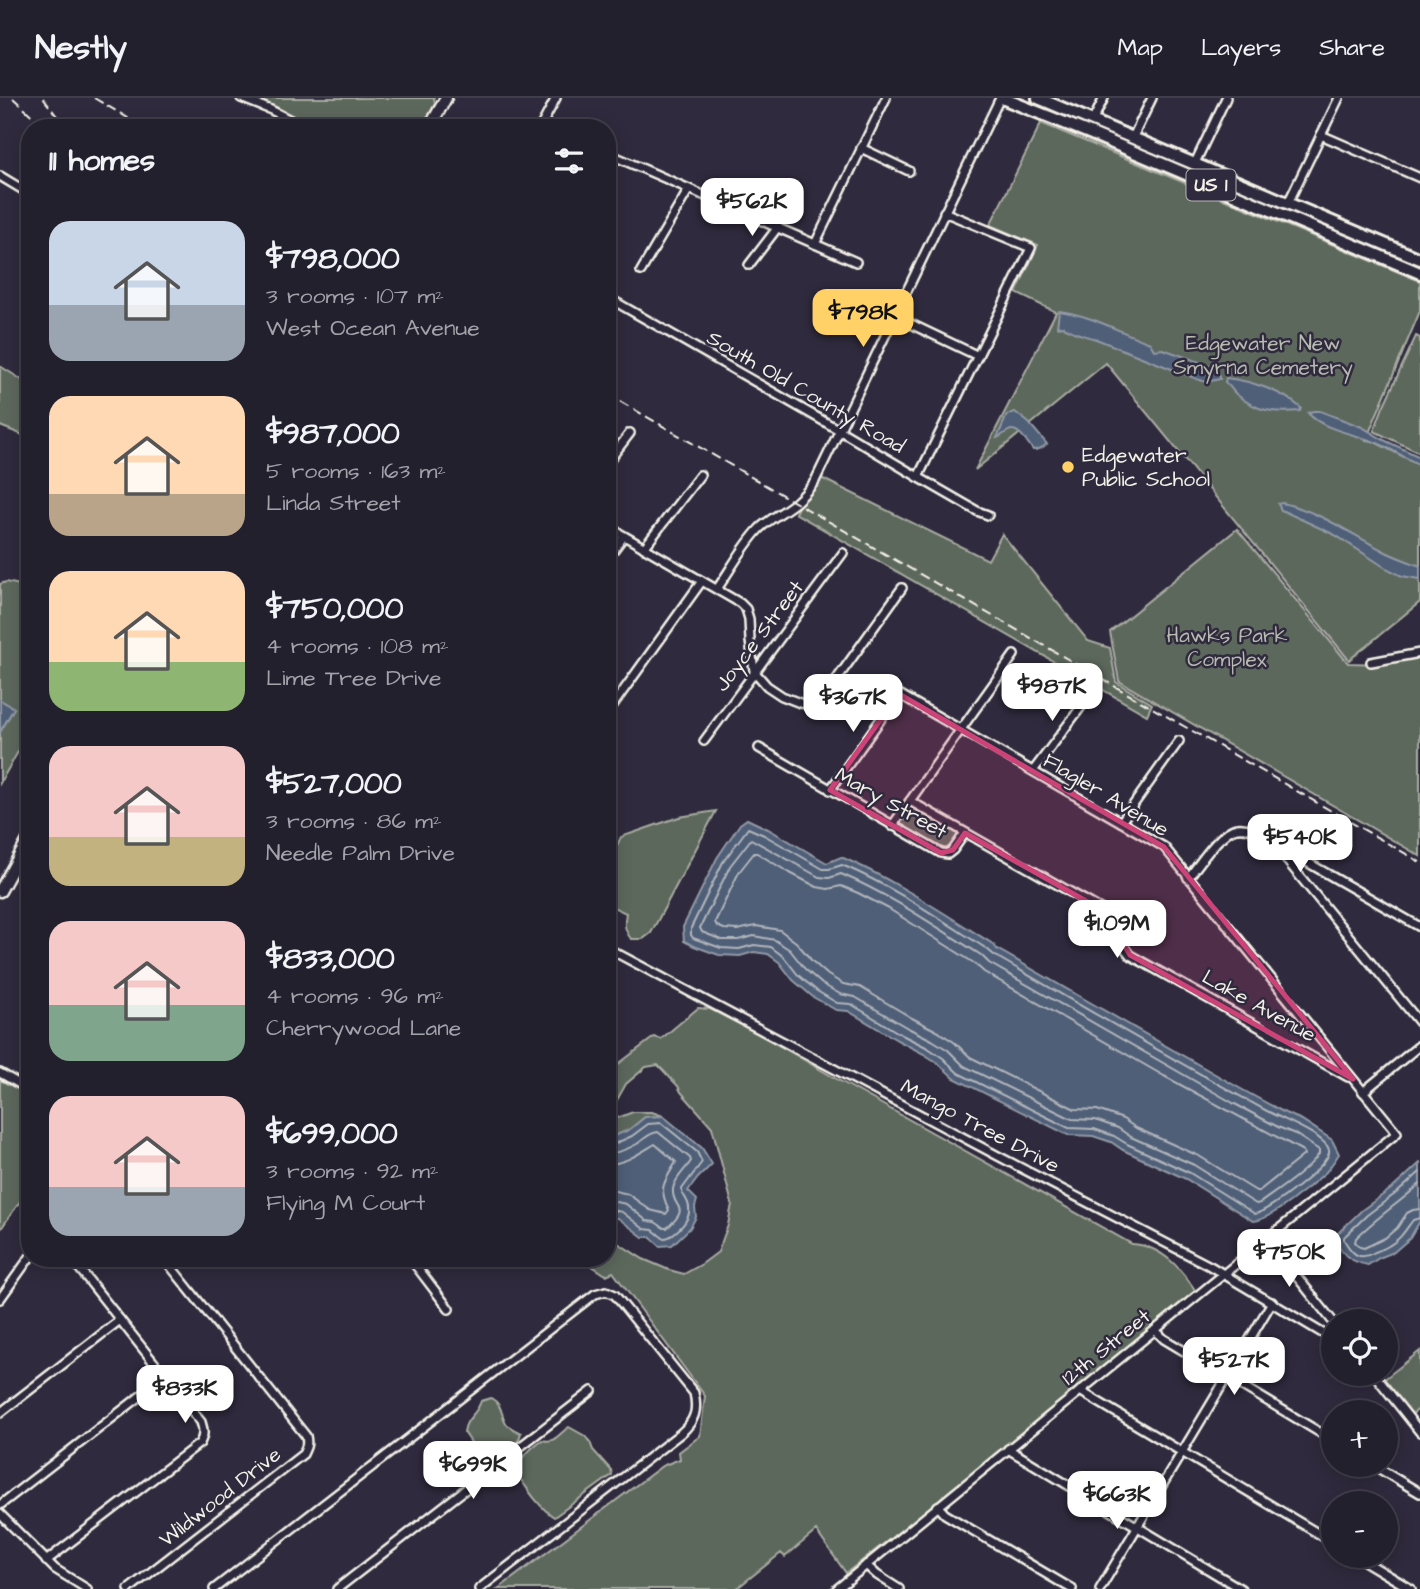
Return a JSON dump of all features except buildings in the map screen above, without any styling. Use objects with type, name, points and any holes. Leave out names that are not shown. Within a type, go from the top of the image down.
[{"type":"main road","name":"US 1","points":[[1001,98],[1420,273]]},
{"type":"main road","name":"US 1","points":[[1038,98],[1420,259]]},
{"type":"main road","points":[[1203,181],[1214,179],[1273,204],[1286,202]]},
{"type":"main road","points":[[1292,219],[1304,216],[1371,243],[1382,243]]},
{"type":"street","points":[[241,98],[288,119]]},
{"type":"street","points":[[434,119],[446,98]]},
{"type":"street","points":[[545,119],[556,98]]},
{"type":"street","points":[[815,244],[886,98]]},
{"type":"street","points":[[717,589],[752,537],[796,502],[810,487],[1001,98]]},
{"type":"street","points":[[1093,120],[1104,98]]},
{"type":"street","points":[[1133,137],[1152,98]]},
{"type":"street","points":[[1195,163],[1226,98]]},
{"type":"street","points":[[1286,202],[1339,98]]},
{"type":"street","points":[[1321,135],[1420,178]]},
{"type":"street","points":[[862,148],[909,171]]},
{"type":"street","points":[[616,158],[856,262]]},
{"type":"street","points":[[0,176],[21,189]]},
{"type":"street","points":[[641,271],[690,189]]},
{"type":"street","points":[[918,477],[1031,248],[944,212]]},
{"type":"street","points":[[749,265],[778,227]]},
{"type":"street","name":"South Old County Road","points":[[616,302],[976,511],[988,515]]},
{"type":"street","points":[[894,316],[978,356]]},
{"type":"street","points":[[616,451],[630,433]]},
{"type":"street","points":[[644,548],[700,475]]},
{"type":"street","points":[[616,531],[740,603],[749,619],[754,671]]},
{"type":"street","points":[[616,547],[624,536]]},
{"type":"street","name":"Joyce Street","points":[[704,741],[843,553]]},
{"type":"street","points":[[616,701],[702,581]]},
{"type":"street","points":[[818,705],[902,588]]},
{"type":"street","points":[[1371,662],[1420,653]]},
{"type":"street","points":[[892,826],[1014,655]]},
{"type":"street","name":"Flagler Avenue","points":[[754,671],[782,696],[800,703],[818,705],[873,691],[884,690],[899,694],[1164,847],[1397,1133]]},
{"type":"street","points":[[1033,771],[1093,691]]},
{"type":"street","points":[[830,790],[899,694]]},
{"type":"street","points":[[1121,822],[1180,741]]},
{"type":"street","name":"Mary Street","points":[[759,748],[941,853],[948,854],[953,850],[965,833]]},
{"type":"street","name":"Lake Avenue","points":[[910,801],[1102,910],[1118,927],[1124,947],[1130,954],[1353,1079]]},
{"type":"street","points":[[1188,878],[1222,837],[1229,831],[1246,828],[1420,927]]},
{"type":"street","points":[[1272,842],[1420,1023]]},
{"type":"street","points":[[0,891],[21,853]]},
{"type":"street","name":"Mango Tree Drive","points":[[616,953],[1223,1273],[1321,1332]]},
{"type":"street","points":[[1363,1092],[1420,1045]]},
{"type":"street","points":[[0,1073],[21,1085]]},
{"type":"street","name":"12th Street","points":[[837,1589],[1397,1133]]},
{"type":"street","points":[[1266,1238],[1323,1309]]},
{"type":"street","points":[[0,1299],[23,1267]]},
{"type":"street","points":[[46,1561],[200,1443],[203,1436],[201,1422],[78,1267]]},
{"type":"street","name":"Wildwood Drive","points":[[129,1589],[303,1454],[307,1447],[306,1436],[171,1267]]},
{"type":"street","points":[[417,1267],[449,1309]]},
{"type":"street","points":[[214,1589],[595,1294],[606,1291],[615,1295],[694,1393],[696,1413],[681,1433],[479,1589]]},
{"type":"street","points":[[1100,1589],[1272,1302]]},
{"type":"street","points":[[0,1413],[120,1320]]},
{"type":"street","points":[[1155,1330],[1164,1339],[1321,1433]]},
{"type":"street","points":[[0,1505],[165,1377]]},
{"type":"street","points":[[1384,1386],[1420,1432]]},
{"type":"street","points":[[337,1589],[592,1391]]},
{"type":"street","points":[[1080,1391],[1321,1534]]},
{"type":"street","points":[[1008,1449],[1241,1589]]},
{"type":"street","points":[[1393,1477],[1420,1493]]},
{"type":"street","points":[[938,1506],[945,1514],[1072,1589]]},
{"type":"street","points":[[0,1514],[55,1569],[87,1589]]},
{"type":"street","points":[[866,1565],[900,1589]]},
{"type":"street","points":[[1376,1568],[1411,1589]]},
{"type":"highlighted area","points":[[899,694],[1164,847],[1353,1079],[1130,955],[1102,910],[965,833],[953,850],[941,853],[830,790]]},
{"type":"green space","points":[[251,98],[434,98],[435,104],[427,119],[296,119]]},
{"type":"green space","name":"Edgewater New Smyrna Cemetery","points":[[1041,123],[1420,281],[1420,311],[1366,440],[1420,465],[1420,602],[1349,660],[1106,363],[975,470],[1056,312],[1016,293],[1038,245],[990,225]]},
{"type":"green space","points":[[1416,336],[1420,338],[1420,453],[1374,431]]},
{"type":"green space","points":[[0,366],[21,379],[21,434],[0,426]]},
{"type":"green space","points":[[815,475],[988,560],[1002,534],[1088,641],[1110,648],[1116,682],[1152,704],[1147,715],[795,513]]},
{"type":"green space","name":"Hawks Park Complex","points":[[1237,529],[1348,663],[1385,664],[1420,657],[1420,856],[1119,681],[1110,632]]},
{"type":"green space","points":[[6,582],[21,585],[21,747],[0,783],[0,732],[14,708],[0,700],[0,584]]},
{"type":"green space","points":[[913,806],[954,830],[957,835],[955,843],[946,850],[901,827],[899,821]]},
{"type":"green space","points":[[716,811],[651,933],[643,939],[631,939],[625,926],[626,913],[616,908],[616,847],[621,837],[679,817]]},
{"type":"green space","points":[[698,1008],[710,1009],[763,1036],[1132,1244],[1154,1249],[1179,1269],[1199,1296],[846,1573],[816,1531],[785,1557],[781,1553],[736,1589],[498,1589],[662,1466],[680,1459],[679,1452],[700,1436],[705,1396],[613,1272],[606,1275],[594,1267],[616,1267],[616,1242],[643,1259],[684,1274],[718,1252],[728,1225],[732,1204],[712,1127],[678,1086],[658,1065],[646,1067],[626,1084],[616,1102],[616,1066],[654,1037],[661,1039]]},
{"type":"green space","points":[[0,1080],[21,1090],[21,1200],[0,1230]]},
{"type":"green space","points":[[633,1112],[652,1112],[663,1116],[645,1117],[629,1130],[616,1135],[616,1119]]},
{"type":"green space","points":[[1420,1351],[1420,1408],[1405,1420],[1398,1411],[1398,1400],[1389,1400],[1378,1386],[1398,1386],[1398,1368]]},
{"type":"green space","points":[[491,1398],[499,1406],[506,1423],[521,1433],[511,1448],[499,1455],[486,1457],[480,1456],[464,1432],[481,1401]]},
{"type":"green space","points":[[569,1427],[585,1436],[612,1475],[554,1517],[537,1502],[514,1470],[538,1443],[554,1439]]},
{"type":"water","points":[[1059,311],[1105,324],[1150,343],[1154,350],[1163,349],[1214,367],[1220,379],[1206,382],[1062,326],[1057,327]]},
{"type":"water","points":[[1226,378],[1256,384],[1276,392],[1301,408],[1300,411],[1282,412],[1251,405],[1236,394],[1225,382]]},
{"type":"water","points":[[1320,411],[1362,427],[1420,457],[1420,465],[1375,442],[1322,424],[1308,413]]},
{"type":"water","points":[[1015,412],[1029,423],[1047,444],[1033,450],[1021,435],[1012,430],[997,438],[1007,415]]},
{"type":"water","points":[[1278,504],[1322,517],[1388,553],[1420,566],[1420,579],[1402,576],[1386,568],[1335,535],[1281,510]]},
{"type":"water","points":[[0,700],[14,708],[0,732]]},
{"type":"water","points":[[747,819],[827,863],[841,857],[900,886],[997,949],[1241,1089],[1302,1120],[1332,1140],[1339,1154],[1326,1172],[1302,1193],[1270,1215],[1253,1221],[1186,1179],[1111,1142],[1093,1136],[1068,1135],[954,1078],[924,1054],[848,1011],[836,1010],[813,997],[768,954],[754,952],[740,956],[719,955],[684,941],[683,927],[717,858],[740,824]]},
{"type":"water","points":[[663,1116],[702,1148],[712,1164],[688,1191],[697,1200],[696,1217],[690,1228],[672,1245],[660,1246],[650,1237],[643,1237],[616,1218],[616,1135],[629,1130],[645,1117]]},
{"type":"water","points":[[1420,1163],[1420,1221],[1410,1238],[1394,1252],[1368,1265],[1346,1256],[1339,1247],[1336,1235]]},
{"type":"railway","points":[[13,98],[35,119]]},
{"type":"railway","points":[[43,98],[59,119]]},
{"type":"railway","points":[[94,98],[130,119]]},
{"type":"railway","points":[[616,399],[1420,862]]},
{"type":"place","name":"Edgewater Public School","points":[[1068,467]]}]
